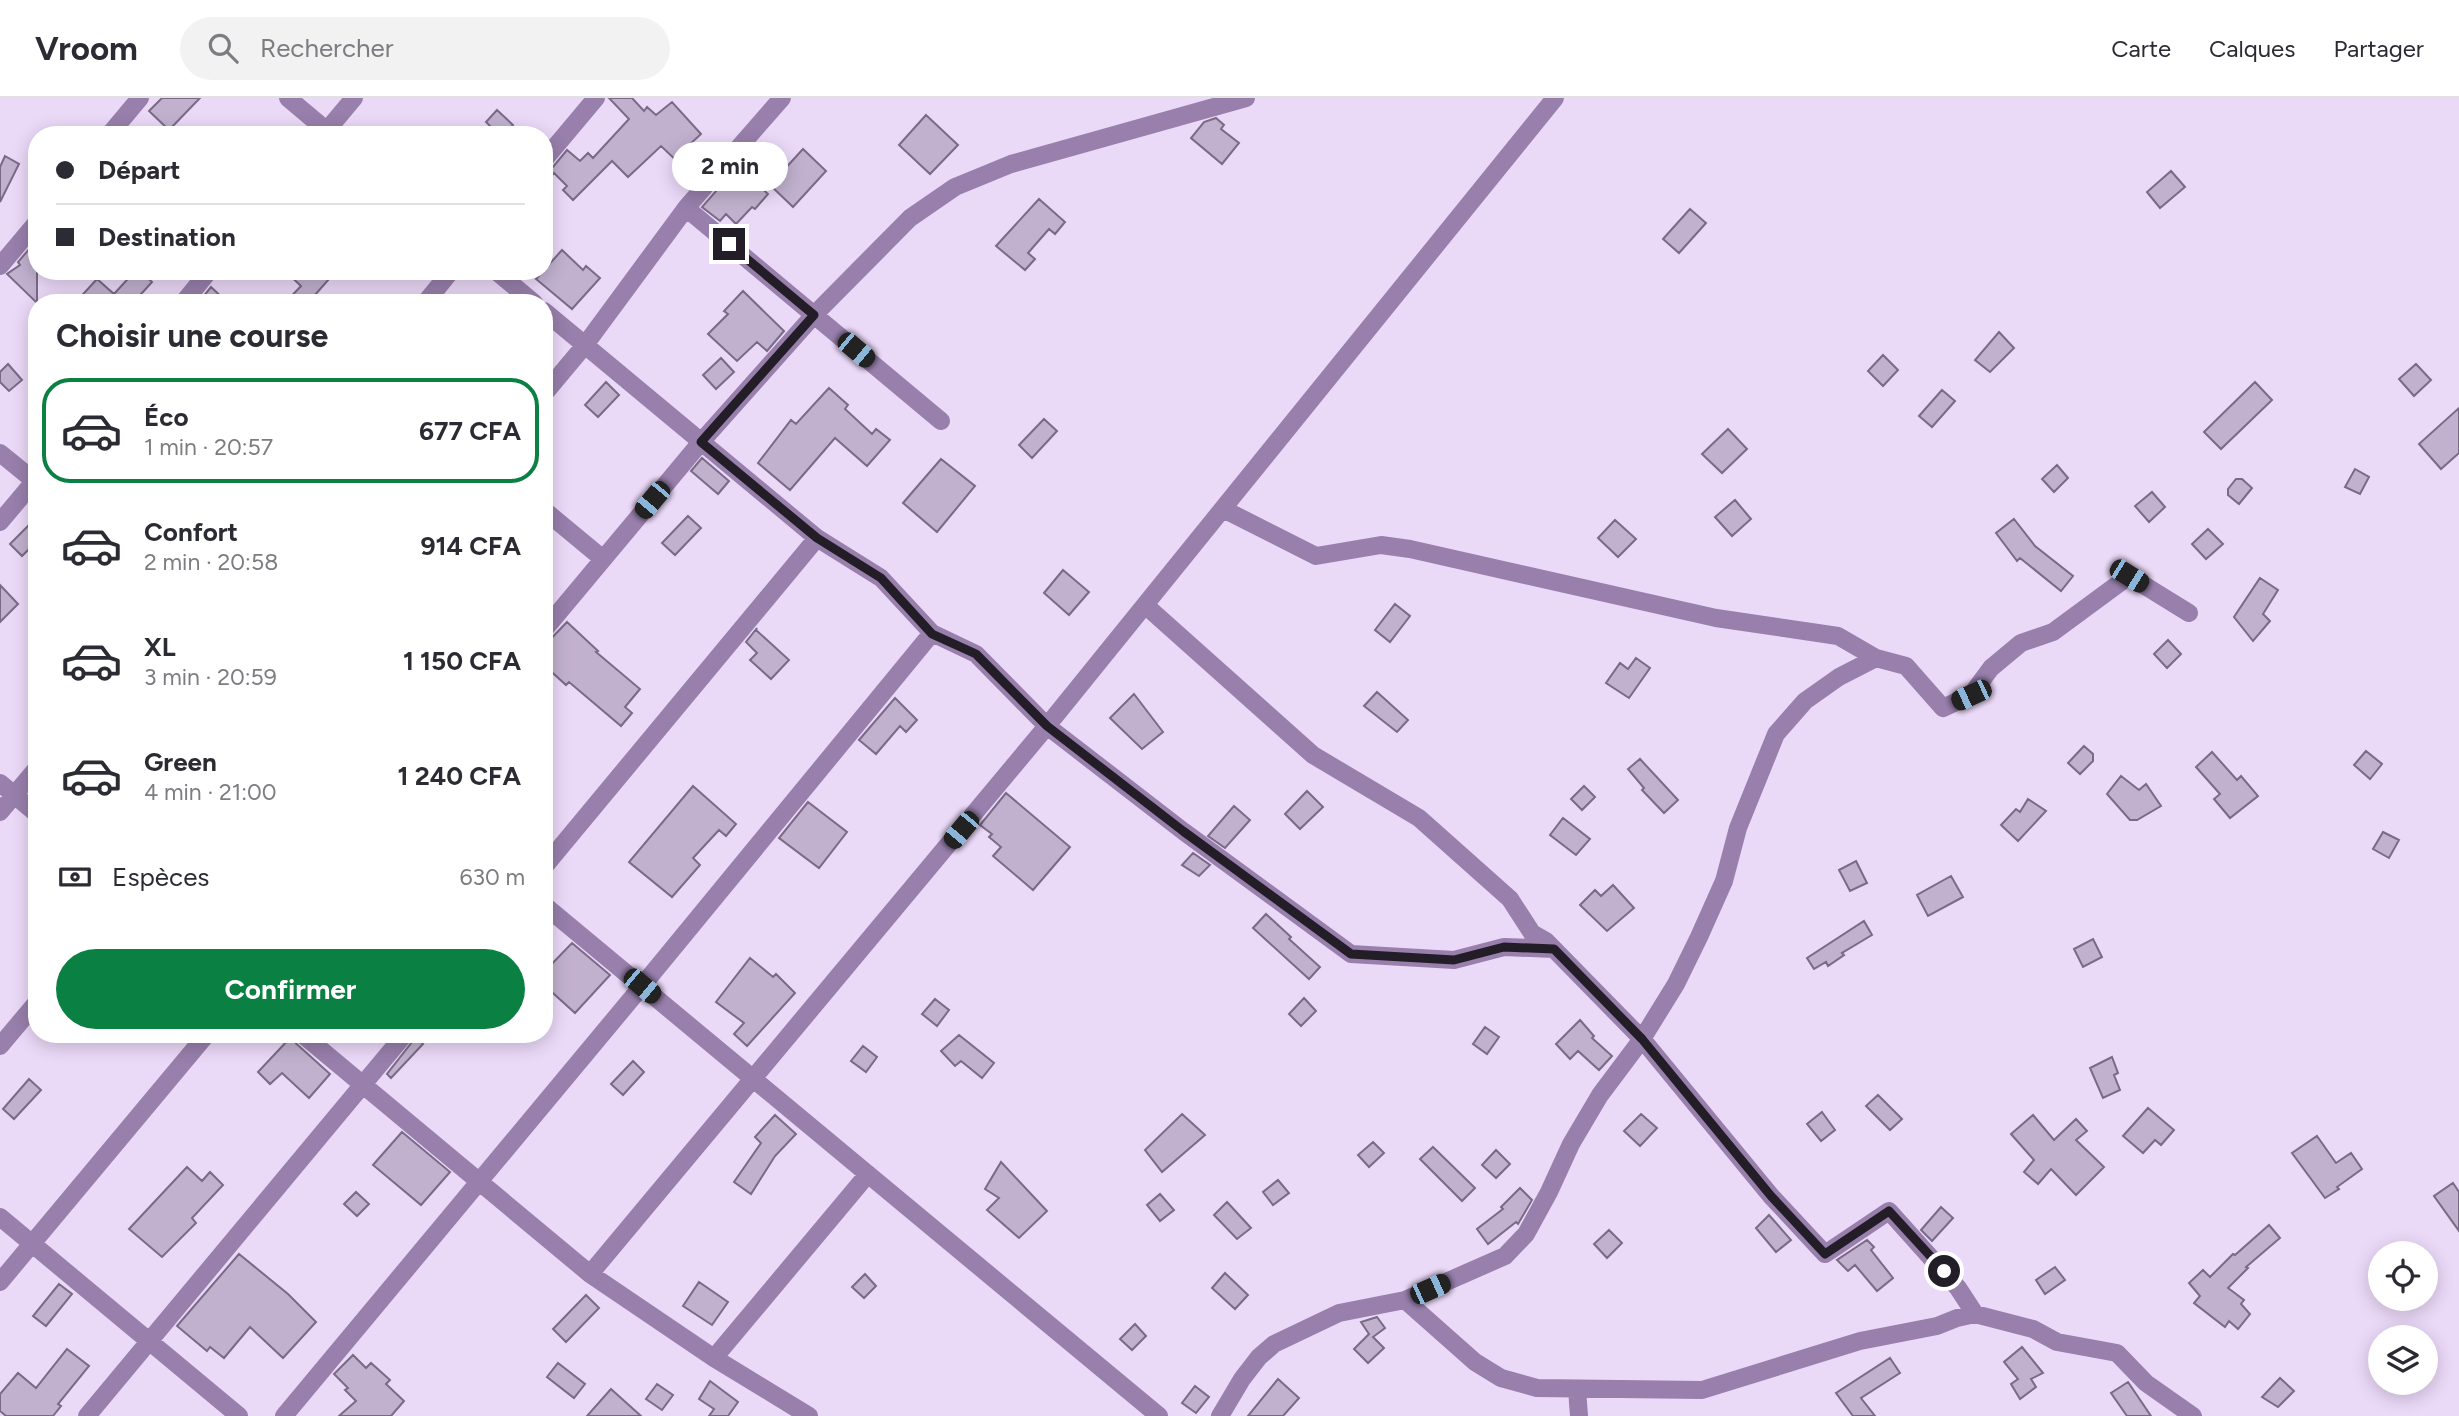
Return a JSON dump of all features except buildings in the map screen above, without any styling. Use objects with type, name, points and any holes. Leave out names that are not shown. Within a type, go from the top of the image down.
[{"type":"street","points":[[117,126],[140,98]]},
{"type":"street","points":[[288,98],[319,126]]},
{"type":"street","points":[[332,126],[354,98]]},
{"type":"street","points":[[553,149],[596,98]]},
{"type":"street","points":[[553,383],[585,345],[686,208],[782,98]]},
{"type":"street","points":[[553,619],[701,442],[814,315],[910,218],[955,187],[1010,164],[1246,98]]},
{"type":"street","points":[[590,1274],[1047,726],[1555,98]]},
{"type":"street","points":[[686,208],[941,421]]},
{"type":"street","points":[[0,266],[28,233]]},
{"type":"street","points":[[190,294],[202,280]]},
{"type":"street","points":[[432,294],[444,280]]},
{"type":"street","points":[[507,280],[523,294]]},
{"type":"street","points":[[553,318],[817,538],[881,578],[932,634],[976,654],[1047,726],[1183,831],[1351,954],[1454,960],[1504,947],[1554,949]]},
{"type":"street","points":[[0,453],[28,475]]},
{"type":"street","points":[[0,522],[28,490]]},
{"type":"street","points":[[1223,509],[1317,556],[1381,545],[1410,549],[1716,618],[1838,636],[1876,658],[1906,666],[1943,708],[1971,695],[1991,668],[2021,643],[2053,632],[2129,576],[2189,613]]},
{"type":"street","points":[[553,517],[603,559]]},
{"type":"street","points":[[553,856],[817,538]]},
{"type":"street","points":[[1145,605],[1313,755],[1419,818],[1510,899],[1532,933],[1546,941],[1642,1039],[1771,1196],[1825,1254],[1889,1211],[1958,1288],[1975,1314]]},
{"type":"street","points":[[284,1416],[932,634]]},
{"type":"street","points":[[1220,1416],[1242,1379],[1259,1357],[1274,1344],[1339,1313],[1405,1300],[1505,1256],[1526,1234],[1571,1144],[1600,1095],[1642,1039],[1676,984],[1724,881],[1738,828],[1776,734],[1805,701],[1839,677],[1876,658]]},
{"type":"street","points":[[0,812],[7,789],[28,774]]},
{"type":"street","points":[[7,789],[28,806]]},
{"type":"street","points":[[553,912],[1159,1416]]},
{"type":"street","points":[[0,1046],[28,1013]]},
{"type":"street","points":[[0,1282],[200,1043]]},
{"type":"street","points":[[313,1043],[590,1274],[784,1409],[809,1416]]},
{"type":"street","points":[[87,1416],[398,1043]]},
{"type":"street","points":[[714,1358],[868,1174]]},
{"type":"street","points":[[0,1217],[239,1416]]},
{"type":"street","points":[[1405,1300],[1475,1362],[1501,1378],[1537,1388],[1702,1391],[1860,1341],[1937,1326],[1975,1314],[2033,1329],[2057,1342],[2117,1353],[2146,1383],[2193,1416]]},
{"type":"street","points":[[1577,1388],[1579,1416]]},
{"type":"route","points":[[729,244],[814,315],[701,442],[817,538],[881,578],[932,634],[976,654],[1047,726],[1183,831],[1351,954],[1454,960],[1504,947],[1554,949],[1642,1039],[1771,1196],[1825,1254],[1889,1211],[1944,1271]]}]
